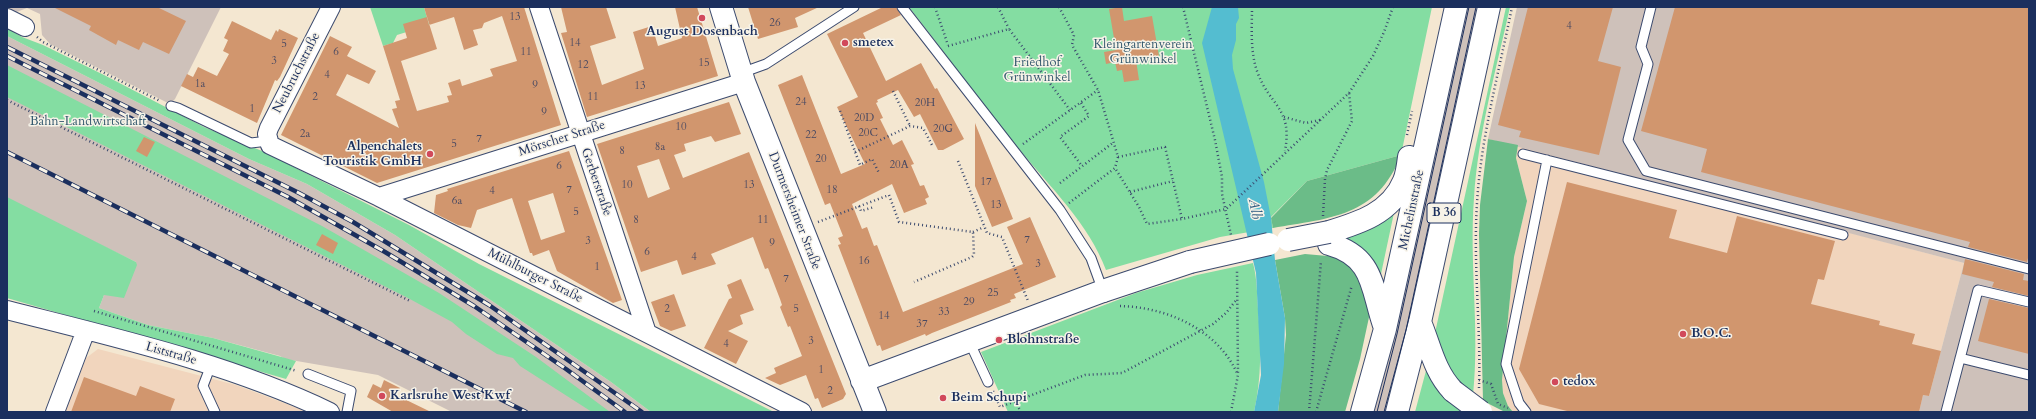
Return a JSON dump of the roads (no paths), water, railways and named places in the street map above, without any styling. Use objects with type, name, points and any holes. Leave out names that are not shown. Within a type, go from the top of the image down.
[{"type":"main road","name":"Durmersheimer Straße","points":[[721,7],[743,77],[801,228],[875,412]]},
{"type":"main road","name":"Michelinstraße","points":[[1362,412],[1385,329],[1423,111],[1456,7]]},
{"type":"main road","name":"B 36","points":[[1397,412],[1420,322],[1489,7]]},
{"type":"main road","points":[[862,381],[1102,291],[1190,262],[1288,240],[1329,238],[1367,219],[1395,198],[1404,181],[1411,148],[1416,137],[1423,111]]},
{"type":"main road","points":[[1329,238],[1347,250],[1366,268],[1373,282],[1377,307],[1385,329]]},
{"type":"main road","points":[[1420,322],[1434,363],[1441,376],[1453,390],[1480,402]]},
{"type":"street","name":"Neubruchstraße","points":[[268,141],[269,128],[331,7]]},
{"type":"street","name":"Gerberstraße","points":[[539,7],[647,333]]},
{"type":"street","points":[[7,18],[25,27]]},
{"type":"street","name":"Mörscher Straße","points":[[379,197],[580,134],[743,77]]},
{"type":"street","name":"Mühlburger Straße","points":[[268,141],[275,149],[379,197],[802,412]]},
{"type":"street","name":"Liststraße","points":[[7,310],[86,330],[211,365],[293,394],[330,412]]},
{"type":"street","points":[[55,412],[86,330]]},
{"type":"lane","points":[[743,77],[766,64],[854,7]]},
{"type":"lane","points":[[902,7],[1060,210],[1091,258],[1102,291]]},
{"type":"lane","points":[[1651,7],[1641,47],[1648,64],[1628,140],[1646,171],[2029,269]]},
{"type":"lane","points":[[171,106],[251,143],[268,141]]},
{"type":"lane","points":[[1523,154],[1843,235]]},
{"type":"lane","points":[[1526,412],[1519,403],[1506,364],[1547,160]]},
{"type":"lane","points":[[1946,412],[1978,290],[2029,302]]},
{"type":"lane","points":[[969,341],[988,382]]},
{"type":"lane","points":[[1960,358],[2029,375]]},
{"type":"lane","points":[[211,365],[203,386],[215,412]]},
{"type":"lane","points":[[308,374],[351,391],[347,412]]},
{"type":"water","name":"Alb","points":[[1212,7],[1238,7],[1239,18],[1236,24],[1236,40],[1232,55],[1233,69],[1264,182],[1271,218],[1275,260],[1285,318],[1284,364],[1278,412],[1254,412],[1261,375],[1256,273],[1202,43]]},
{"type":"tram line","points":[[1377,412],[1397,334],[1469,7]]},
{"type":"tram line","points":[[1384,412],[1406,330],[1476,7]]},
{"type":"railway","points":[[7,47],[299,193],[353,222],[489,305],[642,412]]},
{"type":"railway","points":[[7,56],[288,197],[385,252],[474,306],[566,369],[625,412]]},
{"type":"railway","points":[[7,152],[526,412]]},
{"type":"place","name":"August Dosenbach","points":[[702,18]]},
{"type":"place","name":"smetex","points":[[845,43]]},
{"type":"place","name":"Alpenchalets Touristik GmbH","points":[[430,154]]},
{"type":"place","name":"B.O.C.","points":[[1683,334]]},
{"type":"place","name":"Blohnstraße","points":[[999,340]]},
{"type":"place","name":"tedox","points":[[1555,382]]},
{"type":"place","name":"Karlsruhe West Kwf","points":[[382,396]]},
{"type":"place","name":"Beim Schupi","points":[[943,398]]},
{"type":"park label","name":"Kleingartenverein Grünwinkel","points":[[1143,52]]},
{"type":"park label","name":"Friedhof Grünwinkel","points":[[1037,70]]},
{"type":"park label","name":"Bahn-Landwirtschaft","points":[[88,122]]}]
